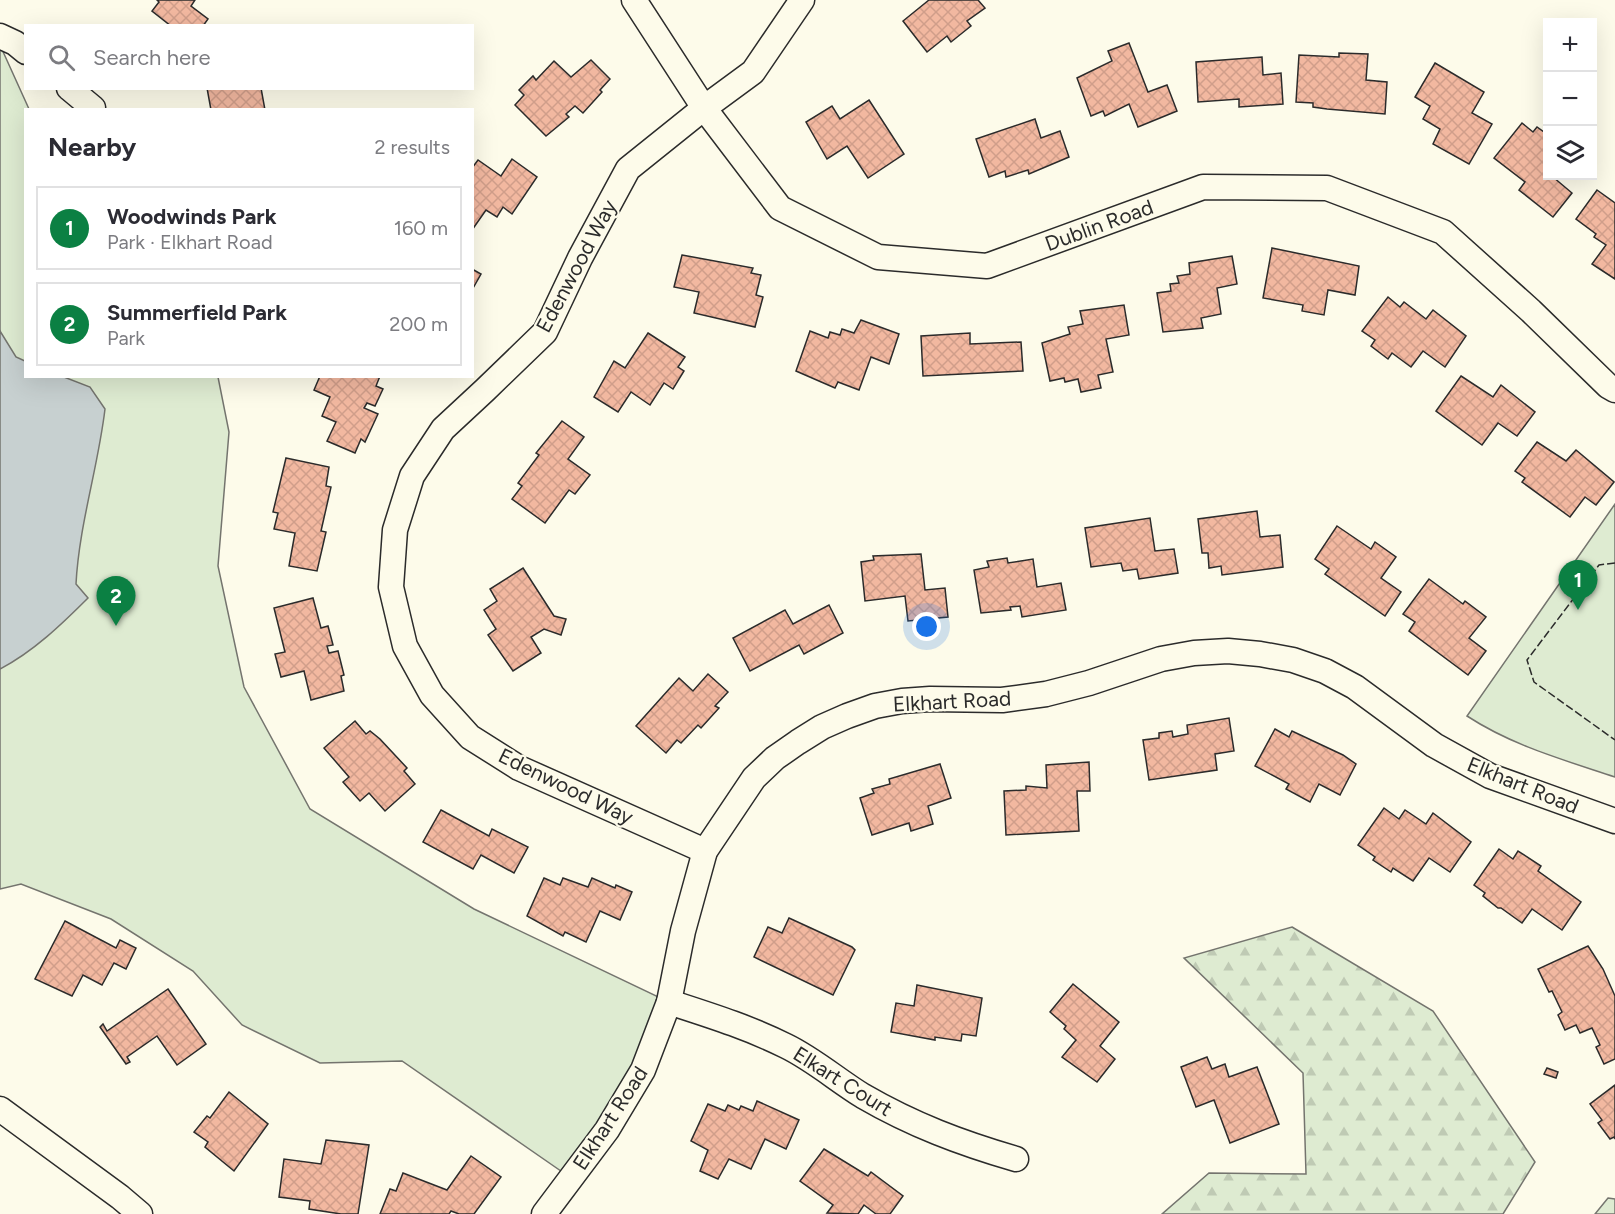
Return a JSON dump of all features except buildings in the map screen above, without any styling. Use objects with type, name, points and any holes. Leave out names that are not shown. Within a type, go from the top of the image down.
[{"type":"street","name":"Dublin Road","points":[[634,0],[704,108],[780,208],[878,257],[987,266],[1203,188],[1327,188],[1443,232],[1531,310],[1608,387],[1615,390]]},
{"type":"street","name":"Edenwood Way","points":[[705,851],[519,768],[470,737],[432,695],[405,646],[392,587],[395,530],[412,476],[443,429],[545,332],[580,258],[628,169],[753,72],[802,0]]},
{"type":"street","points":[[0,36],[24,51]]},
{"type":"street","points":[[71,90],[93,108]]},
{"type":"street","name":"Elkhart Road","points":[[544,1214],[606,1130],[643,1070],[669,1002],[684,931],[705,851],[754,778],[775,758],[822,727],[847,716],[875,706],[902,701],[1002,700],[1046,694],[1089,683],[1161,659],[1194,653],[1228,651],[1293,660],[1325,671],[1354,687],[1434,745],[1490,776],[1615,821]]},
{"type":"street","name":"Elkart Court","points":[[669,1002],[729,1021],[789,1047],[862,1095],[907,1120],[957,1141],[1016,1159]]},
{"type":"street","points":[[0,1109],[140,1214]]},
{"type":"green space","points":[[0,45],[29,108],[24,108],[24,378],[218,378],[229,432],[218,566],[244,687],[310,809],[474,909],[669,1002],[571,1178],[402,1061],[320,1063],[242,1025],[193,971],[111,919],[21,884],[0,889]]},
{"type":"green space","points":[[1615,504],[1615,777],[1521,744],[1484,727],[1467,716]]},
{"type":"green space","points":[[1292,927],[1433,1011],[1535,1162],[1503,1214],[1162,1214],[1209,1173],[1306,1174],[1303,1073],[1184,958]]},
{"type":"green space","points":[[1608,1198],[1615,1199],[1615,1214],[1595,1214]]},
{"type":"shaded area","points":[[0,331],[16,357],[24,361],[24,378],[67,378],[90,387],[105,409],[85,518],[76,584],[88,598],[35,646],[0,669]]},
{"type":"fence","points":[[1615,563],[1599,565],[1527,660],[1534,682],[1615,740]]},
{"type":"place","name":"Woodwinds Park","points":[[1578,610]]},
{"type":"place","name":"Summerfield Park","points":[[116,626]]}]
